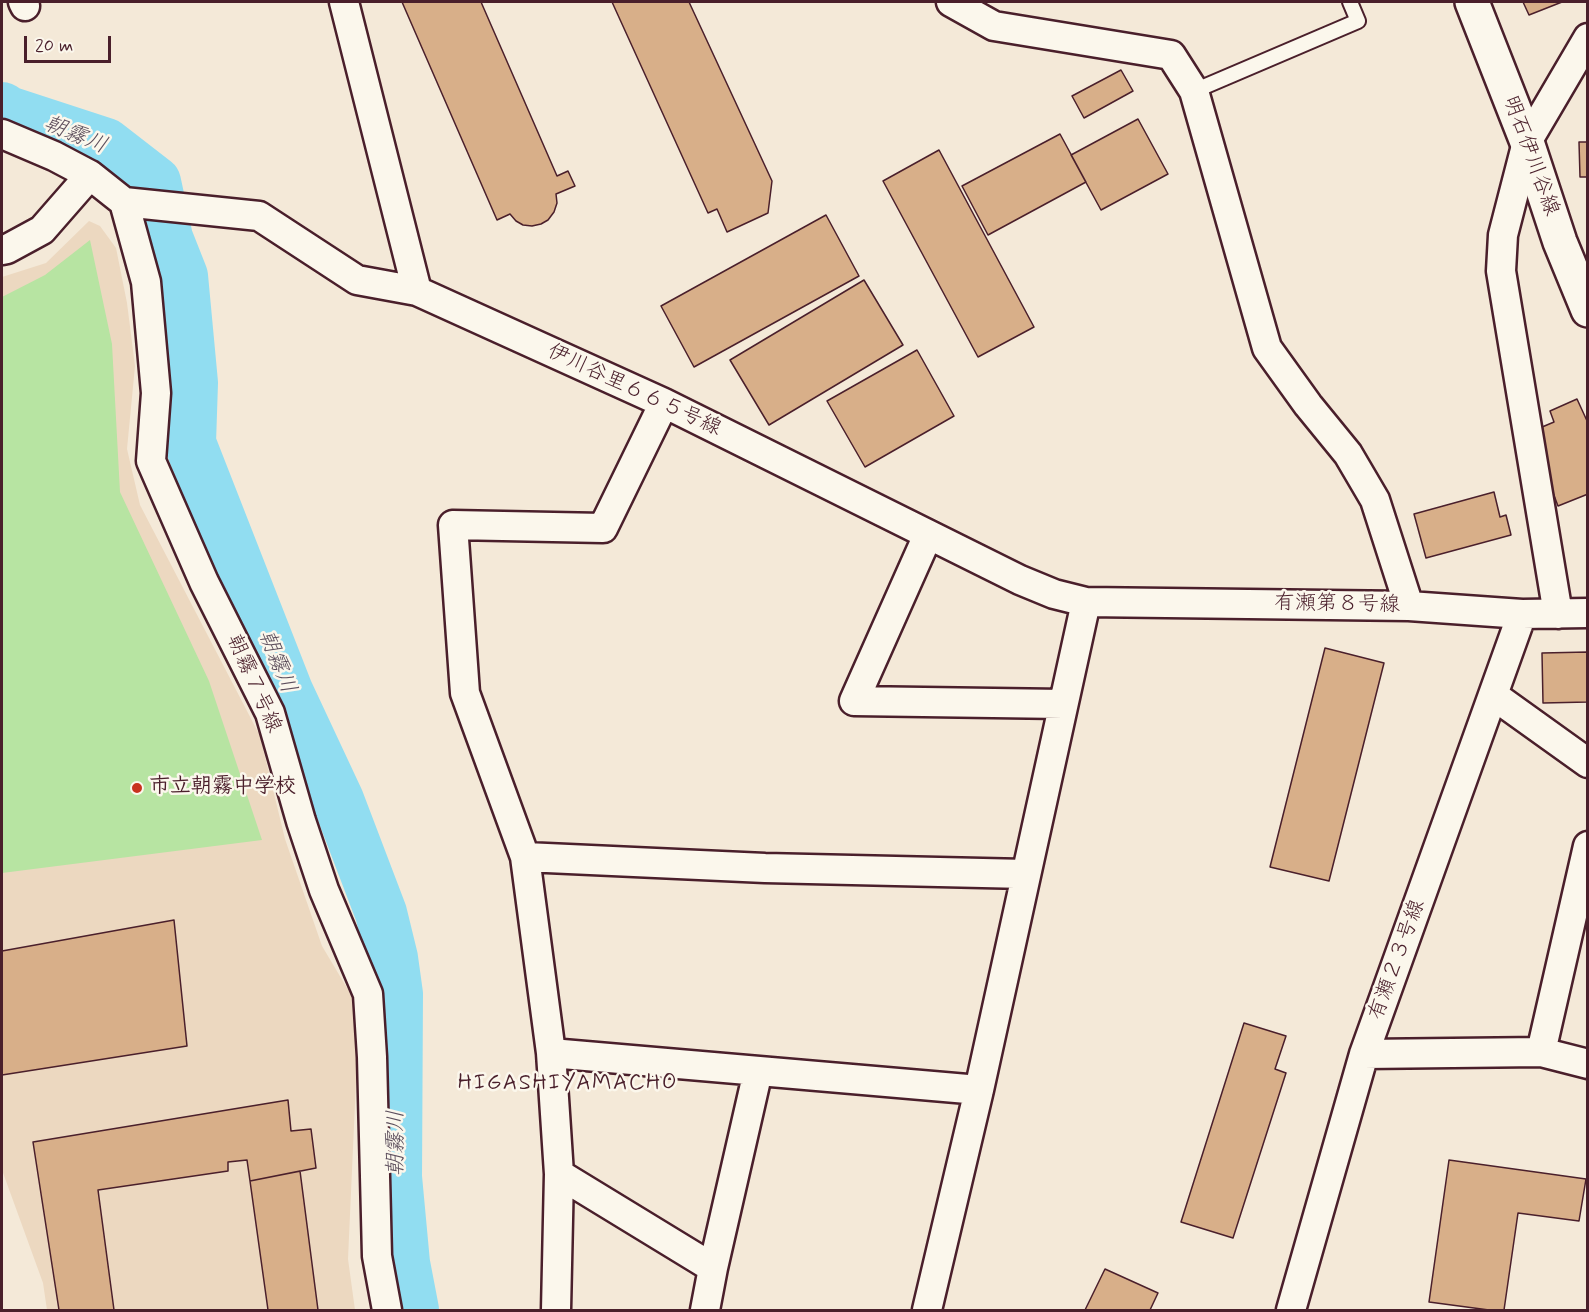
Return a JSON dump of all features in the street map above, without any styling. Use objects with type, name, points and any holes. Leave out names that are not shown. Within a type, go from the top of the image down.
[{"type":"street","points":[[344,2],[417,291]]},
{"type":"street","points":[[951,2],[994,26],[1171,56],[1194,91],[1267,348],[1308,405],[1348,454],[1375,500],[1409,606]]},
{"type":"street","name":"明石伊川谷線","points":[[1472,2],[1527,142],[1560,242],[1587,310]]},
{"type":"street","points":[[1558,614],[1502,271],[1503,235],[1527,142],[1587,38]]},
{"type":"street","points":[[2,134],[54,156],[90,175],[133,203]]},
{"type":"street","points":[[2,250],[42,230],[90,175]]},
{"type":"street","name":"伊川谷里６６５号線","points":[[133,203],[260,216],[357,280],[417,291],[664,403],[1020,580],[1054,594],[1086,602]]},
{"type":"street","name":"朝霧７号線","points":[[133,203],[146,282],[156,393],[151,461],[204,582],[270,713],[324,890],[368,994],[372,1057],[377,1256],[387,1311]]},
{"type":"street","points":[[556,1311],[559,1174],[551,1053],[525,857],[465,693],[453,525],[603,528],[664,403]]},
{"type":"street","points":[[928,535],[854,701],[1063,704]]},
{"type":"street","points":[[927,1311],[979,1090],[1086,602]]},
{"type":"street","name":"有瀬第８号線","points":[[1086,602],[1409,606],[1522,614],[1587,613]]},
{"type":"street","name":"有瀬２３号線","points":[[1291,1311],[1364,1054],[1522,614]]},
{"type":"street","points":[[1493,695],[1587,763]]},
{"type":"street","points":[[1541,1052],[1587,846]]},
{"type":"street","points":[[525,857],[765,868],[1026,874]]},
{"type":"street","points":[[1364,1054],[1541,1052],[1587,1064]]},
{"type":"street","points":[[551,1053],[979,1090]]},
{"type":"street","points":[[705,1311],[758,1071]]},
{"type":"street","points":[[559,1174],[713,1268]]},
{"type":"lane","points":[[1194,91],[1358,21],[1350,2]]},
{"type":"shaded area","name":"市立朝霧中学校","points":[[89,221],[100,226],[116,248],[127,303],[135,366],[127,449],[140,505],[260,736],[285,839],[322,946],[353,998],[358,1037],[348,1259],[355,1310],[47,1310],[43,1283],[2,1170],[2,277],[46,263]]},
{"type":"green space","points":[[90,240],[112,344],[120,492],[209,681],[262,840],[2,873],[2,297],[45,275]]},
{"type":"building","points":[[402,2],[481,2],[557,176],[568,171],[575,186],[556,194],[557,203],[548,220],[532,226],[523,225],[510,214],[497,220]]},
{"type":"building","points":[[612,2],[689,2],[772,181],[768,213],[727,232],[717,209],[708,213]]},
{"type":"building","points":[[1523,2],[1562,2],[1529,15]]},
{"type":"building","points":[[1121,70],[1133,91],[1084,118],[1072,96]]},
{"type":"building","points":[[1138,119],[1168,174],[1101,210],[1071,155]]},
{"type":"building","points":[[1060,134],[1086,182],[988,235],[962,186]]},
{"type":"building","points":[[1579,142],[1588,142],[1588,177],[1580,177]]},
{"type":"building","points":[[939,150],[1034,327],[978,357],[883,181]]},
{"type":"building","points":[[826,215],[859,276],[694,367],[661,306]]},
{"type":"building","points":[[864,280],[903,345],[769,425],[730,360]]},
{"type":"building","points":[[917,350],[954,416],[865,467],[827,401]]},
{"type":"building","points":[[1577,399],[1588,423],[1588,494],[1558,506],[1539,456],[1535,430],[1554,422],[1550,411]]},
{"type":"building","points":[[1494,492],[1500,517],[1506,515],[1511,535],[1426,558],[1414,514]]},
{"type":"building","points":[[1325,648],[1384,663],[1329,881],[1270,867]]},
{"type":"building","points":[[1588,652],[1588,702],[1543,703],[1542,653]]},
{"type":"building","points":[[174,920],[187,1046],[2,1075],[2,951]]},
{"type":"building","points":[[1244,1023],[1286,1036],[1275,1069],[1286,1073],[1233,1238],[1181,1222]]},
{"type":"building","points":[[288,1100],[291,1131],[311,1129],[316,1168],[250,1181],[247,1160],[228,1162],[228,1171],[98,1190],[114,1310],[59,1310],[33,1142]]},
{"type":"building","points":[[1449,1160],[1586,1179],[1579,1221],[1518,1213],[1504,1310],[1429,1302]]},
{"type":"building","points":[[300,1171],[318,1310],[268,1310],[250,1181]]},
{"type":"building","points":[[1105,1269],[1158,1293],[1150,1310],[1085,1310]]},
{"type":"waterway","name":"朝霧川","points":[[2,108],[8,112],[106,144],[155,182],[167,238],[182,276],[192,383],[190,443],[287,691],[338,800],[381,913],[392,958],[397,994],[396,1177],[404,1263],[413,1310]]},
{"type":"place","name":"市立朝霧中学校","points":[[137,788]]},
{"type":"district","name":"HIGASHIYAMACHO","points":[[568,1084]]}]
